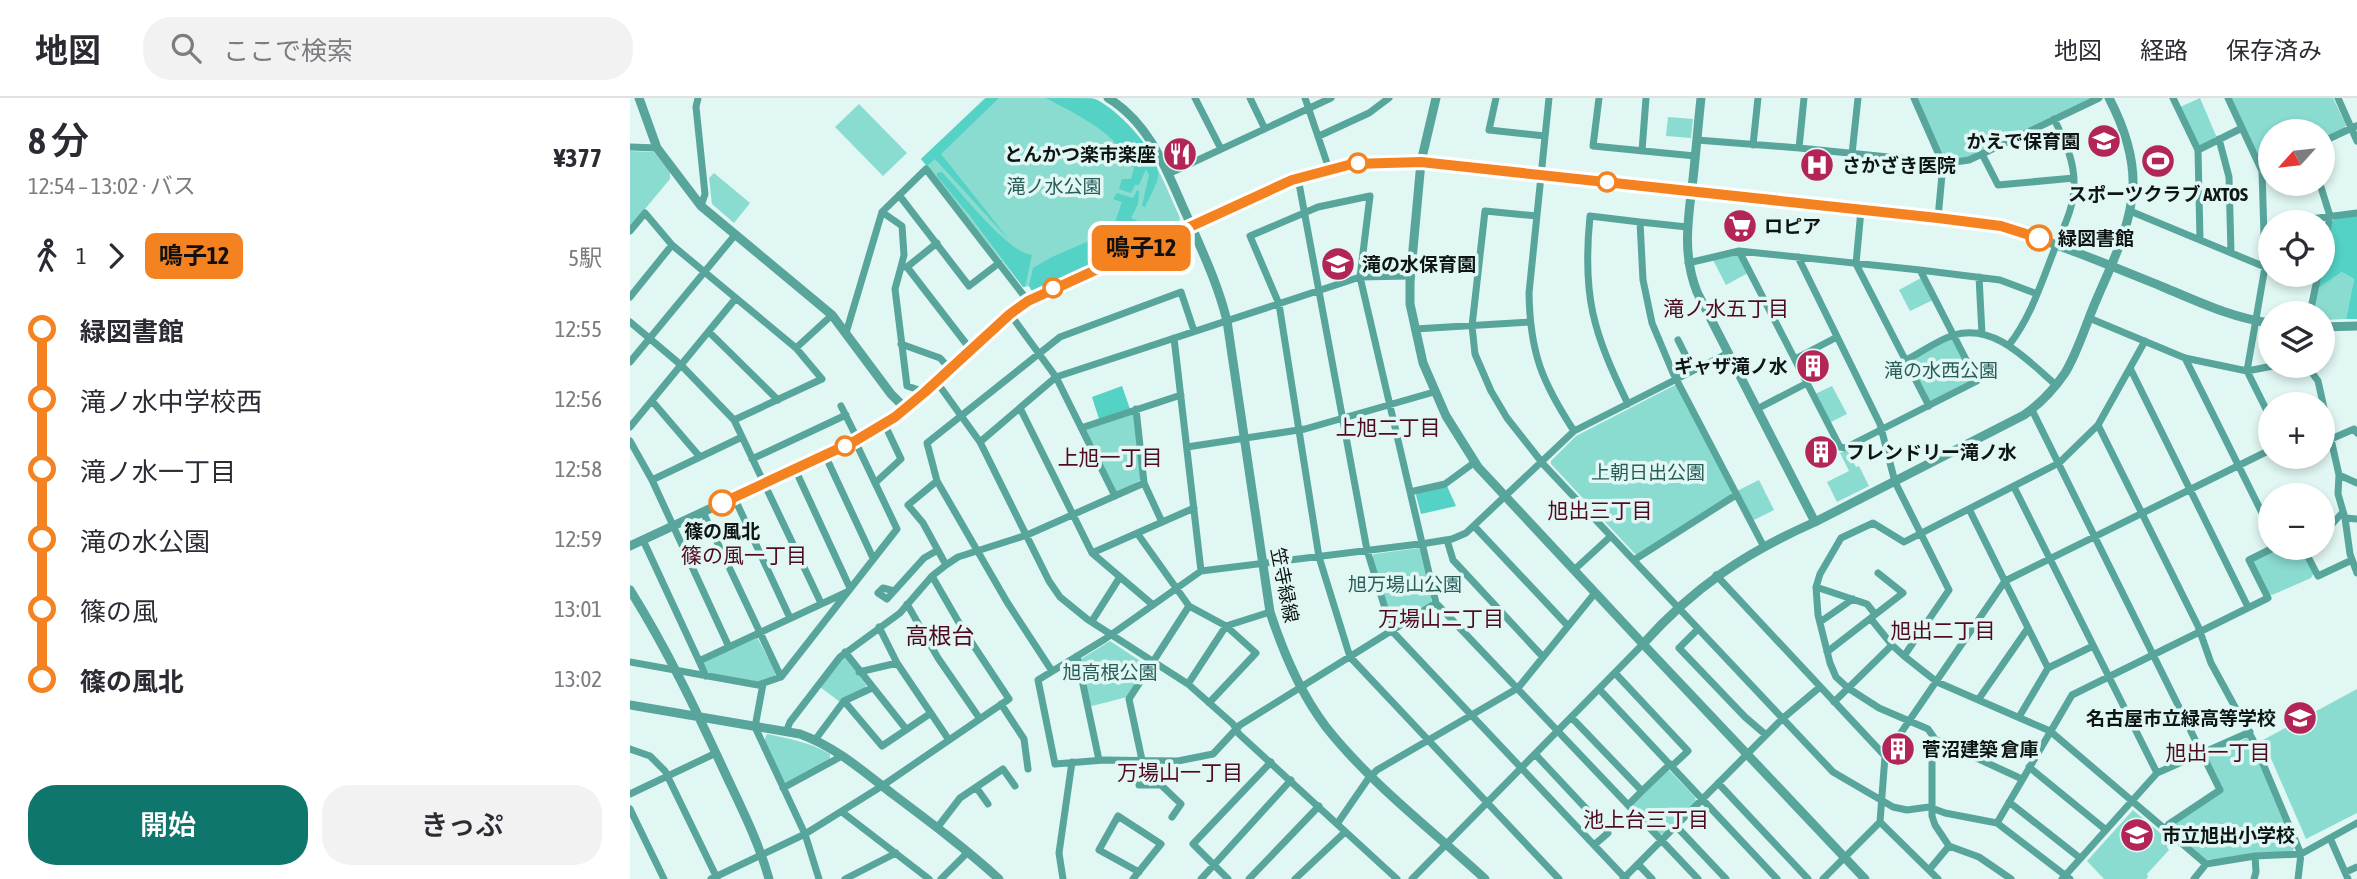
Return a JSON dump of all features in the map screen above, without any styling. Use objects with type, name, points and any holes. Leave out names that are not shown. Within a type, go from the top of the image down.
[{"type":"street","points":[[639,98],[657,148],[701,206],[832,315],[891,394],[906,409]]},
{"type":"street","points":[[698,98],[696,107],[705,194],[701,206]]},
{"type":"street","name":"笠寺緑線","points":[[1108,98],[1133,118],[1157,150],[1218,287],[1227,321],[1270,612],[1280,645],[1301,687],[1326,726],[1371,775],[1485,879]]},
{"type":"street","points":[[1195,98],[1221,149]]},
{"type":"street","points":[[1250,98],[1265,129]]},
{"type":"street","points":[[1306,98],[1329,169]]},
{"type":"street","points":[[1168,174],[1331,98]]},
{"type":"street","points":[[1319,136],[1369,113],[1390,98]]},
{"type":"street","points":[[1436,98],[1421,162],[1410,276],[1410,304],[1423,363],[1450,424],[1475,462],[1505,497],[1865,879]]},
{"type":"street","points":[[1496,98],[1489,130],[1545,136]]},
{"type":"street","points":[[1549,98],[1529,293],[1529,322],[1541,374],[1574,431]]},
{"type":"street","points":[[1599,98],[1593,146],[1695,156]]},
{"type":"street","points":[[1642,151],[1646,98]]},
{"type":"street","points":[[1701,98],[1687,227],[1688,263],[1697,292],[1815,522]]},
{"type":"street","points":[[1753,145],[1758,98]]},
{"type":"street","points":[[1799,148],[1804,98]]},
{"type":"street","points":[[1852,154],[1858,98]]},
{"type":"street","points":[[1914,98],[1943,164],[1938,218]]},
{"type":"street","points":[[1697,140],[1943,164],[1969,160],[2099,98]]},
{"type":"street","points":[[1412,879],[1679,608],[1716,575],[1763,547],[2032,410],[2056,385],[2070,364],[2130,211],[2133,185],[2131,158],[2126,135],[2109,98]]},
{"type":"street","points":[[2173,98],[2197,150],[2200,240]]},
{"type":"street","points":[[2228,98],[2258,155]]},
{"type":"street","points":[[2338,98],[2355,126],[2357,141]]},
{"type":"street","points":[[2009,345],[2037,294],[2071,208],[2074,178],[2071,157],[2054,120]]},
{"type":"street","points":[[2335,136],[2355,126]]},
{"type":"street","points":[[2197,150],[2242,128]]},
{"type":"street","points":[[2219,139],[2229,177],[2231,253]]},
{"type":"street","points":[[630,147],[657,148]]},
{"type":"street","points":[[1982,154],[1998,185],[2074,178]]},
{"type":"street","points":[[630,546],[856,440],[884,423],[906,409],[1010,314],[1028,301],[1298,178],[1329,169],[1375,162],[1421,162],[2001,226],[2057,243],[2217,309],[2256,321]]},
{"type":"street","points":[[846,333],[882,212],[926,169],[1028,301]]},
{"type":"street","points":[[1298,178],[1367,550],[1392,631],[1624,878],[1746,754],[1820,687]]},
{"type":"street","points":[[899,195],[969,286],[999,263]]},
{"type":"street","points":[[1559,879],[1350,657],[1319,556],[1279,304],[1250,236],[1304,212],[1370,196],[1360,277],[1436,603],[1698,879]]},
{"type":"street","points":[[1861,210],[1856,264],[1929,406]]},
{"type":"street","points":[[1537,216],[1485,211],[1472,326],[1475,354],[1491,391],[1516,431],[1542,462],[1833,772],[1901,809],[1932,808],[1945,813],[1997,822],[2066,878],[2080,858],[2157,773],[2250,732]]},
{"type":"street","points":[[2130,211],[2258,264]]},
{"type":"street","points":[[882,212],[902,226],[904,267],[895,289],[901,344],[907,386],[925,392]]},
{"type":"street","points":[[630,230],[645,213],[673,245],[796,348],[821,379],[734,420]]},
{"type":"street","points":[[2335,215],[2357,213]]},
{"type":"street","points":[[1628,404],[1600,342],[1587,288],[1590,216],[1687,227]]},
{"type":"street","points":[[1640,222],[1640,260],[1652,323],[1677,379],[1763,547]]},
{"type":"street","points":[[630,362],[735,235]]},
{"type":"street","points":[[904,267],[936,243]]},
{"type":"street","points":[[630,297],[673,245]]},
{"type":"street","points":[[1688,263],[1740,251],[2000,280],[2037,294]]},
{"type":"street","points":[[1740,251],[1840,447],[1845,448],[1976,381],[1920,270]]},
{"type":"street","points":[[1798,257],[1881,430],[1895,481],[1949,590],[1904,656]]},
{"type":"street","points":[[904,267],[971,349]]},
{"type":"street","points":[[981,442],[1056,377],[1360,277],[1410,276]]},
{"type":"street","points":[[1979,277],[1982,334]]},
{"type":"street","points":[[2258,393],[2247,371],[2262,287]]},
{"type":"street","points":[[1052,671],[1007,602],[937,481],[927,443],[1060,337],[1181,292],[1194,331]]},
{"type":"street","points":[[630,427],[736,298]]},
{"type":"street","points":[[1010,314],[1056,377],[1115,496]]},
{"type":"street","points":[[796,348],[832,315]]},
{"type":"street","points":[[2089,318],[2185,358],[2247,371],[2258,369]]},
{"type":"street","points":[[630,322],[681,365],[734,420],[821,603]]},
{"type":"street","points":[[1415,329],[1529,322]]},
{"type":"street","points":[[2335,327],[2357,326]]},
{"type":"street","points":[[709,332],[778,400]]},
{"type":"street","points":[[1906,360],[1953,335],[1982,334],[2009,345],[2056,385]]},
{"type":"street","points":[[1795,359],[1837,337]]},
{"type":"street","points":[[1174,338],[1201,571]]},
{"type":"street","points":[[1678,340],[1693,370]]},
{"type":"street","points":[[2022,779],[1935,740],[1928,729],[1879,708],[1848,688],[1833,673],[1820,622],[1816,587],[1820,573],[1841,538],[1873,523],[1904,542],[2059,463],[2098,425],[2146,341]]},
{"type":"street","points":[[901,344],[940,358],[950,369]]},
{"type":"street","points":[[1436,603],[1235,729],[1213,754],[1178,761],[1099,760],[1055,764],[1038,680],[1111,634],[1201,571],[1461,536],[1574,431],[1728,353]]},
{"type":"street","points":[[2185,358],[2258,505]]},
{"type":"street","points":[[2130,370],[2248,607]]},
{"type":"street","points":[[936,381],[981,442],[1055,591],[1071,608],[1188,684],[1397,879]]},
{"type":"street","points":[[1757,409],[1807,383]]},
{"type":"street","points":[[1187,447],[1299,430],[1434,391]]},
{"type":"street","points":[[1081,428],[1181,395]]},
{"type":"street","points":[[652,401],[700,457]]},
{"type":"street","points":[[630,662],[763,684],[781,677],[897,529],[841,406]]},
{"type":"street","points":[[1020,408],[1092,553],[1153,605]]},
{"type":"street","points":[[1136,409],[1144,483],[1162,522]]},
{"type":"street","points":[[2032,410],[2220,790],[2165,829]]},
{"type":"street","points":[[752,459],[846,415]]},
{"type":"street","points":[[875,483],[901,459],[884,423]]},
{"type":"street","points":[[2098,425],[2200,631],[2211,663],[2250,732],[2301,854],[2298,879]]},
{"type":"street","points":[[2335,437],[2354,429],[2357,433]]},
{"type":"street","points":[[652,480],[742,437]]},
{"type":"street","points":[[630,441],[652,480],[729,647]]},
{"type":"street","points":[[825,455],[873,558]]},
{"type":"street","points":[[1823,879],[1880,822],[1885,756],[2005,581],[2258,456]]},
{"type":"street","points":[[2335,457],[2339,475],[2338,494],[2357,573]]},
{"type":"street","points":[[1410,492],[1445,484],[1475,462]]},
{"type":"street","points":[[795,469],[849,590]]},
{"type":"street","points":[[2339,475],[2357,482]]},
{"type":"street","points":[[937,481],[908,505],[923,523],[946,565]]},
{"type":"street","points":[[786,732],[790,722],[845,652],[900,613],[932,576],[946,565],[958,557],[1027,535],[1144,483]]},
{"type":"street","points":[[2014,487],[2157,773]]},
{"type":"street","points":[[1634,560],[1736,495]]},
{"type":"street","points":[[734,498],[790,618]]},
{"type":"street","points":[[1092,553],[1194,508]]},
{"type":"street","points":[[1969,509],[2048,668]]},
{"type":"street","points":[[703,512],[781,677]]},
{"type":"street","points":[[2344,515],[2357,519]]},
{"type":"street","points":[[2335,523],[2344,515]]},
{"type":"street","points":[[1474,526],[1568,626]]},
{"type":"street","points":[[1137,533],[1189,607],[1226,626],[1256,653],[1209,703]]},
{"type":"street","points":[[1574,570],[1611,536]]},
{"type":"street","points":[[643,540],[706,676]]},
{"type":"street","points":[[1447,540],[1453,560],[1544,657]]},
{"type":"street","points":[[894,591],[924,558],[938,550]]},
{"type":"street","points":[[1997,822],[2072,695],[2268,598],[2249,560],[2258,556]]},
{"type":"street","points":[[2311,560],[2318,576],[2352,560]]},
{"type":"street","points":[[1827,652],[1903,593],[1878,573]]},
{"type":"street","points":[[1716,575],[1885,756]]},
{"type":"street","points":[[630,749],[650,756],[667,776],[715,878],[805,834],[883,786],[1009,699],[962,628],[932,576]]},
{"type":"street","points":[[1092,621],[1120,577]]},
{"type":"street","points":[[1816,587],[1867,604],[1892,645],[1937,682],[2050,731],[2206,864]]},
{"type":"street","points":[[699,661],[849,590]]},
{"type":"street","points":[[1337,824],[1371,775],[1518,688],[1595,593]]},
{"type":"street","points":[[632,595],[675,671],[716,753],[762,854],[769,879]]},
{"type":"street","points":[[1820,622],[1853,599]]},
{"type":"street","points":[[907,604],[938,658],[980,719]]},
{"type":"street","points":[[1161,785],[1139,785],[1141,760],[1129,699],[1189,607]]},
{"type":"street","points":[[1188,684],[1226,626],[1270,612]]},
{"type":"street","points":[[879,627],[897,663],[948,740]]},
{"type":"street","points":[[1978,700],[2028,628]]},
{"type":"street","points":[[1698,629],[1678,648],[1745,718],[1766,735]]},
{"type":"street","points":[[1834,702],[1892,645]]},
{"type":"street","points":[[2019,718],[2048,668],[2093,646]]},
{"type":"street","points":[[845,652],[906,729]]},
{"type":"street","points":[[1077,656],[1099,760]]},
{"type":"street","points":[[859,673],[897,663]]},
{"type":"street","points":[[1615,673],[1688,751],[1628,805]]},
{"type":"street","points":[[763,684],[755,727],[805,834],[820,879]]},
{"type":"street","points":[[815,740],[844,701],[872,688]]},
{"type":"street","points":[[1600,689],[1777,879]]},
{"type":"street","points":[[844,701],[882,746],[931,713]]},
{"type":"street","points":[[1001,704],[1024,739],[1028,769]]},
{"type":"street","points":[[630,705],[786,732],[815,740],[883,786],[999,879]]},
{"type":"street","points":[[1572,718],[1642,791]]},
{"type":"street","points":[[1935,740],[1932,808],[1935,825],[1949,846],[1979,857],[2011,879]]},
{"type":"street","points":[[630,794],[716,753]]},
{"type":"street","points":[[1535,754],[1607,831],[1594,845]]},
{"type":"street","points":[[783,788],[842,756]]},
{"type":"street","points":[[1159,761],[1158,776],[1161,785],[1181,804],[1172,817]]},
{"type":"street","points":[[1063,879],[1059,853],[1072,762]]},
{"type":"street","points":[[1228,879],[1192,844],[1271,762]]},
{"type":"street","points":[[2029,767],[2106,830]]},
{"type":"street","points":[[937,828],[960,797],[1003,769],[1014,786]]},
{"type":"street","points":[[1200,879],[1291,780]]},
{"type":"street","points":[[1717,783],[1808,879]]},
{"type":"street","points":[[976,787],[988,804]]},
{"type":"street","points":[[2009,802],[2080,858]]},
{"type":"street","points":[[1249,879],[1319,806]]},
{"type":"street","points":[[630,809],[664,879]]},
{"type":"street","points":[[842,811],[929,879]]},
{"type":"street","points":[[1133,879],[1139,872],[1161,844],[1118,816],[1100,850],[1139,872]]},
{"type":"street","points":[[1880,822],[1938,879]]},
{"type":"street","points":[[2194,879],[2206,864],[2255,856],[2301,854],[2357,823]]},
{"type":"street","points":[[1676,826],[1726,879]]},
{"type":"street","points":[[1298,878],[1345,832]]},
{"type":"street","points":[[2330,838],[2347,876],[2357,867]]},
{"type":"street","points":[[1929,870],[1949,846]]},
{"type":"street","points":[[941,879],[968,852]]},
{"type":"street","points":[[845,879],[895,853]]},
{"type":"street","points":[[2254,879],[2255,856]]},
{"type":"street","points":[[1638,864],[1652,879]]},
{"type":"green space","name":"滝ノ水公園","points":[[985,98],[1092,98],[1110,109],[1124,121],[1147,149],[1180,218],[1179,223],[1032,291],[1029,286],[1023,287],[921,159]]},
{"type":"green space","points":[[1917,98],[2094,98],[1971,157],[1949,161],[1944,159]]},
{"type":"green space","points":[[2200,98],[2217,138],[2201,146],[2196,143],[2180,107]]},
{"type":"green space","points":[[2230,98],[2333,98],[2346,125],[2344,128],[2335,132],[2335,119],[2258,119],[2258,157]]},
{"type":"green space","points":[[859,104],[907,153],[883,176],[835,127]]},
{"type":"green space","points":[[1668,117],[1693,119],[1691,138],[1666,136]]},
{"type":"green space","points":[[630,151],[654,152],[670,172],[670,179],[630,227]]},
{"type":"green space","points":[[714,173],[750,203],[734,223],[712,204],[709,178]]},
{"type":"green space","points":[[1735,254],[1739,256],[1748,273],[1726,285],[1713,260]]},
{"type":"green space","points":[[2342,272],[2354,279],[2346,319],[2335,319],[2335,301],[2314,301],[2317,289],[2335,287],[2335,277]]},
{"type":"green space","points":[[1921,278],[1933,300],[1910,311],[1899,290]]},
{"type":"green space","name":"滝の水西公園","points":[[1949,339],[1953,340],[1972,378],[1932,402],[1928,400],[1909,363]]},
{"type":"green space","name":"上朝日出公園","points":[[1675,385],[1678,386],[1732,491],[1731,495],[1635,554],[1551,461],[1576,436]]},
{"type":"green space","points":[[1832,386],[1847,414],[1829,423],[1815,394]]},
{"type":"green space","points":[[1130,414],[1134,415],[1142,479],[1119,492],[1115,491],[1085,431]]},
{"type":"green space","points":[[1847,450],[1869,486],[1837,502],[1827,482],[1849,471],[1840,453]]},
{"type":"green space","points":[[1759,480],[1774,510],[1752,521],[1737,491]]},
{"type":"green space","name":"旭万場山公園","points":[[1419,548],[1422,551],[1432,603],[1396,626],[1393,624],[1372,557],[1374,554]]},
{"type":"green space","points":[[2254,559],[2307,560],[2314,573],[2311,578],[2272,595],[2253,563]]},
{"type":"green space","points":[[757,637],[776,673],[775,677],[759,682],[709,673],[704,661]]},
{"type":"green space","name":"旭高根公園","points":[[1110,641],[1146,667],[1127,697],[1092,706],[1081,659]]},
{"type":"green space","points":[[842,658],[846,658],[866,685],[840,702],[820,687]]},
{"type":"green space","points":[[2357,689],[2357,813],[2306,839],[2263,740]]},
{"type":"green space","points":[[767,734],[815,747],[830,754],[830,760],[787,783],[783,782],[764,741]]},
{"type":"green space","points":[[2247,738],[2295,847],[2292,852],[2205,860],[2170,830],[2170,825],[2222,790],[2207,756]]},
{"type":"green space","points":[[1666,770],[1695,797],[1696,802],[1665,834],[1660,834],[1632,802]]},
{"type":"green space","name":"市立旭出小学校","points":[[2133,810],[2171,842],[2167,847],[2169,850],[2147,874],[2146,879],[2104,879],[2087,861]]},
{"type":"shaded area","points":[[986,98],[999,98],[941,154],[1010,241],[935,159],[927,166],[921,159]]},
{"type":"shaded area","points":[[1046,98],[1095,99],[1114,111],[1136,132],[1153,156],[1157,167],[1157,181],[1145,207],[1142,206],[1149,175],[1146,169],[1139,185],[1135,185],[1131,193],[1119,189],[1122,179],[1131,179],[1134,168],[1126,155],[1096,126]]},
{"type":"shaded area","points":[[942,172],[998,233],[1022,252],[1032,255],[1025,287],[937,176],[937,173]]},
{"type":"shaded area","points":[[1137,190],[1138,204],[1131,218],[1138,221],[1132,245],[1032,291],[1029,286],[1033,268],[1112,231],[1122,202],[1113,199],[1117,193],[1133,198]]},
{"type":"shaded area","points":[[2357,216],[2357,319],[2346,319],[2354,279],[2342,272],[2335,277],[2335,218]]},
{"type":"shaded area","points":[[1122,386],[1130,409],[1099,419],[1092,397]]},
{"type":"shaded area","points":[[1447,486],[1456,506],[1421,514],[1416,495]]},
{"type":"bus line","name":"鳴子12","points":[[722,503],[855,441],[895,417],[1028,301],[1279,185],[1352,164],[1421,162],[1938,218],[2001,226],[2039,238]]},
{"type":"place","name":"かえで保育園","points":[[2104,141]]},
{"type":"place","name":"とんかつ楽市楽座","points":[[1180,154]]},
{"type":"place","name":"スポーツクラブ AXTOS","points":[[2158,161]]},
{"type":"place","name":"さかざき医院","points":[[1817,165]]},
{"type":"place","name":"ロピア","points":[[1740,226]]},
{"type":"place","name":"緑図書館","points":[[2039,238]]},
{"type":"place","name":"滝の水保育園","points":[[1338,264]]},
{"type":"place","name":"ギャザ滝ノ水","points":[[1813,366]]},
{"type":"place","name":"フレンドリー滝ノ水","points":[[1821,452]]},
{"type":"place","name":"篠の風北","points":[[722,503]]},
{"type":"place","name":"名古屋市立緑高等学校","points":[[2300,718]]},
{"type":"place","name":"菅沼建築 倉庫","points":[[1898,749]]},
{"type":"place","name":"市立旭出小学校","points":[[2137,835]]},
{"type":"district","name":"滝ノ水五丁目","points":[[1726,309]]},
{"type":"district","name":"上旭二丁目","points":[[1388,428]]},
{"type":"district","name":"上旭一丁目","points":[[1110,458]]},
{"type":"district","name":"旭出三丁目","points":[[1600,511]]},
{"type":"district","name":"篠の風一丁目","points":[[744,556]]},
{"type":"district","name":"万場山二丁目","points":[[1441,619]]},
{"type":"district","name":"旭出二丁目","points":[[1943,631]]},
{"type":"district","name":"高根台","points":[[940,636]]},
{"type":"district","name":"旭出一丁目","points":[[2218,753]]},
{"type":"district","name":"万場山一丁目","points":[[1180,773]]},
{"type":"district","name":"池上台三丁目","points":[[1646,820]]}]
